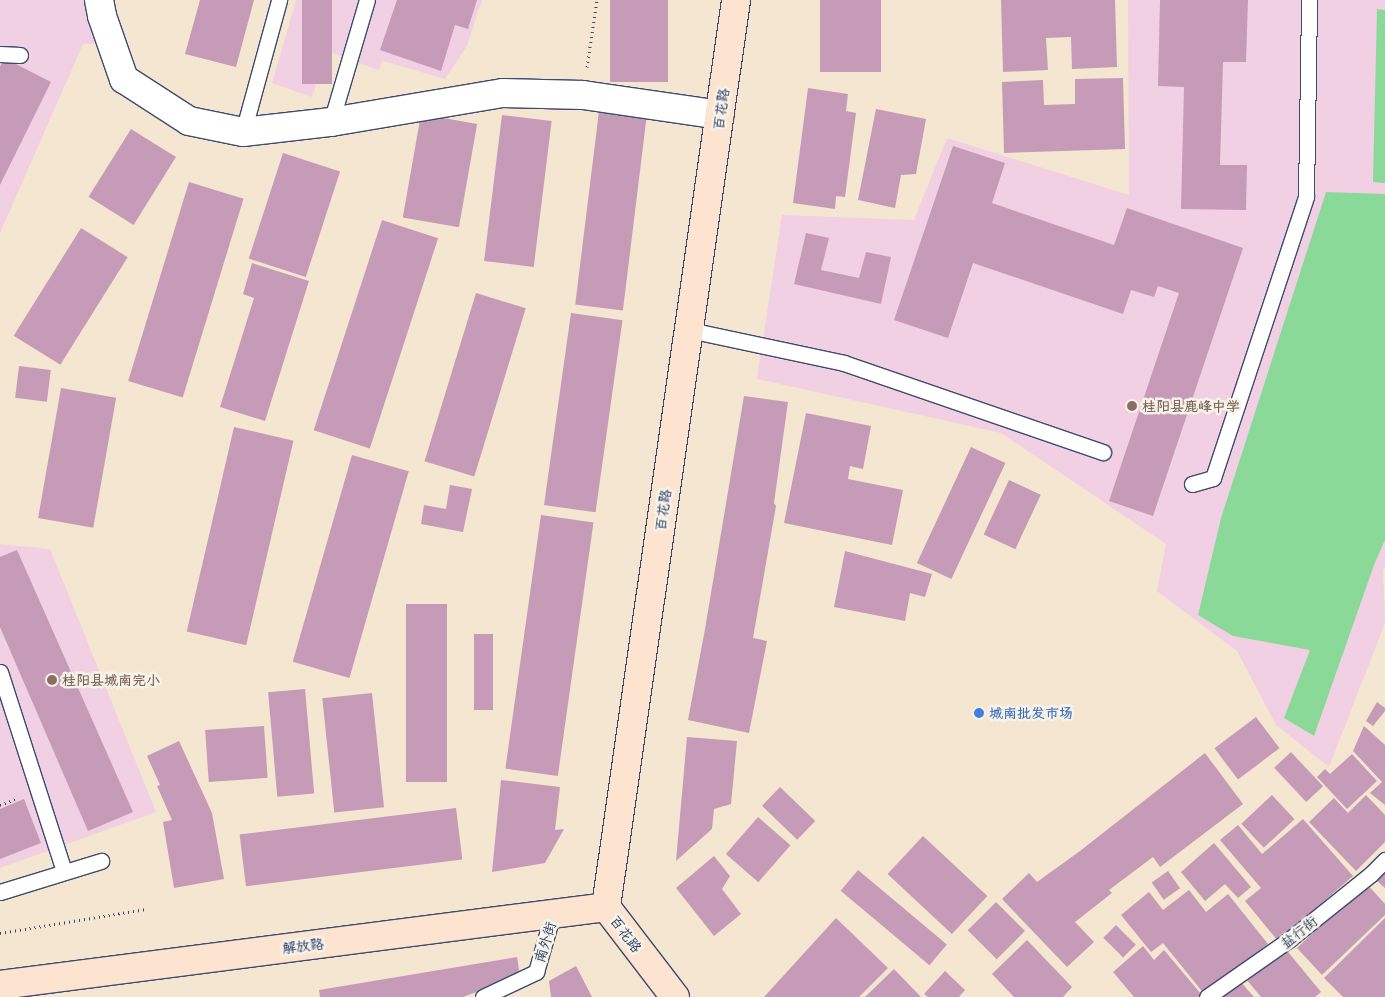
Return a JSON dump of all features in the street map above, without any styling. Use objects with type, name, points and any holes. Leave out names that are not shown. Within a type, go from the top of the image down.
[{"type":"main road","name":"百花路","points":[[675,997],[606,907],[736,0]]},
{"type":"main road","name":"解放路","points":[[0,985],[606,907]]},
{"type":"street","points":[[100,0],[102,16],[124,79],[189,121],[243,132],[331,122],[503,93],[583,95],[720,116]]},
{"type":"lane","points":[[243,132],[279,0]]},
{"type":"lane","points":[[331,122],[367,0]]},
{"type":"lane","points":[[1192,484],[1213,478],[1306,196],[1309,0]]},
{"type":"lane","points":[[0,54],[20,55]]},
{"type":"lane","points":[[689,330],[844,363],[1103,452]]},
{"type":"lane","points":[[0,672],[64,871]]},
{"type":"lane","name":"盐行街","points":[[1207,997],[1290,939],[1371,874],[1385,860]]},
{"type":"lane","points":[[0,892],[100,861]]},
{"type":"lane","name":"南外街","points":[[483,997],[536,972],[553,914]]},
{"type":"path","points":[[583,95],[597,0]]},
{"type":"path","points":[[0,933],[146,909]]},
{"type":"shaded area","points":[[0,0],[89,0],[97,43],[83,44],[0,233]]},
{"type":"shaded area","points":[[296,0],[482,0],[467,46],[445,79],[383,61],[378,70],[327,51],[312,97],[272,83]]},
{"type":"shaded area","name":"桂阳县鹿峰中学","points":[[1128,0],[1385,0],[1385,567],[1383,570],[1385,623],[1329,767],[1276,725],[1237,651],[1157,591],[1166,544],[1001,433],[757,379],[782,215],[914,220],[947,138],[1129,195]]},
{"type":"shaded area","name":"桂阳县城南完小","points":[[0,544],[50,549],[156,812],[0,868]]},
{"type":"green space","points":[[1377,9],[1385,10],[1385,183],[1373,182]]},
{"type":"green space","points":[[1326,192],[1385,194],[1385,540],[1374,565],[1314,736],[1284,718],[1310,650],[1233,636],[1198,615],[1221,518]]},
{"type":"building","points":[[200,0],[254,0],[236,67],[185,54]]},
{"type":"building","points":[[302,0],[332,0],[332,84],[302,84]]},
{"type":"building","points":[[397,0],[477,0],[468,29],[455,25],[441,71],[380,50]]},
{"type":"building","points":[[610,0],[668,0],[668,82],[610,82]]},
{"type":"building","points":[[820,0],[881,0],[881,72],[820,72]]},
{"type":"building","points":[[1001,0],[1115,0],[1117,67],[1072,69],[1071,37],[1046,38],[1048,70],[1003,72]]},
{"type":"building","points":[[1160,0],[1248,0],[1246,62],[1223,62],[1220,165],[1247,165],[1246,210],[1181,209],[1184,87],[1158,86]]},
{"type":"building","points":[[4,58],[51,82],[0,185],[0,67]]},
{"type":"building","points":[[1123,78],[1125,149],[1004,153],[1002,82],[1043,80],[1044,105],[1075,104],[1075,79]]},
{"type":"building","points":[[808,88],[848,94],[846,111],[856,113],[845,197],[836,196],[835,209],[793,203]]},
{"type":"building","points":[[876,109],[926,119],[916,174],[901,175],[895,208],[858,200]]},
{"type":"building","points":[[599,111],[647,117],[623,310],[575,305]]},
{"type":"building","points":[[421,114],[477,124],[459,227],[403,217]]},
{"type":"building","points":[[502,115],[552,121],[534,267],[484,261]]},
{"type":"building","points":[[131,129],[176,157],[134,225],[89,197]]},
{"type":"building","points":[[953,146],[1005,163],[992,203],[1114,245],[1127,208],[1243,248],[1153,516],[1109,501],[1179,293],[1158,286],[1154,297],[1131,290],[1123,314],[973,263],[948,338],[894,320]]},
{"type":"building","points":[[283,153],[340,172],[306,277],[249,259]]},
{"type":"building","points":[[189,182],[244,199],[183,398],[128,381]]},
{"type":"building","points":[[382,220],[438,238],[370,448],[314,430]]},
{"type":"building","points":[[81,228],[128,257],[60,365],[14,336]]},
{"type":"building","points":[[806,233],[829,238],[821,270],[859,278],[866,252],[891,257],[881,304],[794,284]]},
{"type":"building","points":[[252,263],[309,281],[265,421],[220,407],[254,298],[243,294]]},
{"type":"building","points":[[476,293],[526,308],[474,477],[425,461]]},
{"type":"building","points":[[571,313],[622,320],[595,512],[544,505]]},
{"type":"building","points":[[19,366],[51,370],[47,402],[15,398]]},
{"type":"building","points":[[61,388],[116,398],[93,528],[38,518]]},
{"type":"building","points":[[744,396],[788,402],[774,503],[776,506],[753,638],[767,641],[749,733],[688,720]]},
{"type":"building","points":[[806,413],[871,426],[863,469],[850,466],[848,479],[903,490],[892,545],[784,523]]},
{"type":"building","points":[[234,427],[293,441],[246,645],[187,632]]},
{"type":"building","points":[[971,447],[1005,463],[951,579],[917,563]]},
{"type":"building","points":[[352,455],[409,471],[349,678],[293,662]]},
{"type":"building","points":[[1009,480],[1041,495],[1015,549],[984,534]]},
{"type":"building","points":[[450,485],[472,489],[463,532],[421,524],[424,505],[446,509]]},
{"type":"building","points":[[541,515],[593,522],[558,776],[505,769]]},
{"type":"building","points":[[17,550],[133,812],[88,831],[0,627],[0,557]]},
{"type":"building","points":[[845,551],[932,574],[925,597],[910,593],[905,621],[834,607]]},
{"type":"building","points":[[406,604],[447,604],[447,782],[406,782]]},
{"type":"building","points":[[474,634],[493,634],[493,710],[474,710]]},
{"type":"building","points":[[305,689],[314,794],[277,797],[268,692]]},
{"type":"building","points":[[372,693],[384,807],[334,813],[322,698]]},
{"type":"building","points":[[1377,702],[1385,708],[1385,711],[1373,726],[1366,721]]},
{"type":"building","points":[[1256,717],[1279,748],[1238,779],[1214,748]]},
{"type":"building","points":[[264,726],[268,778],[209,782],[205,730]]},
{"type":"building","points":[[1364,726],[1385,745],[1385,805],[1370,793],[1382,782],[1353,751]]},
{"type":"building","points":[[687,737],[737,741],[731,804],[714,809],[712,829],[676,861]]},
{"type":"building","points":[[179,741],[212,813],[224,879],[174,888],[163,822],[172,820],[157,786],[160,785],[147,756]]},
{"type":"building","points":[[1291,752],[1323,786],[1306,802],[1274,768]]},
{"type":"building","points":[[1205,753],[1243,804],[1160,867],[1153,857],[1109,890],[1112,893],[1075,922],[1094,942],[1067,967],[1002,899],[1029,873],[1037,882],[1080,851]]},
{"type":"building","points":[[1352,754],[1377,781],[1347,809],[1317,777],[1325,769],[1330,774]]},
{"type":"building","points":[[501,780],[560,787],[555,830],[564,829],[545,863],[492,872]]},
{"type":"building","points":[[780,787],[815,821],[797,840],[762,806]]},
{"type":"building","points":[[1272,795],[1295,819],[1264,848],[1241,824]]},
{"type":"building","points":[[1366,795],[1385,815],[1385,842],[1356,871],[1309,822],[1334,798],[1348,813]]},
{"type":"building","points":[[24,799],[41,843],[0,859],[0,809]]},
{"type":"building","points":[[456,808],[462,860],[246,886],[240,835]]},
{"type":"building","points":[[758,817],[790,845],[758,882],[726,854]]},
{"type":"building","points":[[1303,819],[1353,876],[1278,941],[1245,901],[1261,888],[1220,840],[1238,825],[1262,854]]},
{"type":"building","points":[[923,836],[987,896],[952,934],[888,874]]},
{"type":"building","points":[[1214,843],[1251,887],[1238,898],[1225,884],[1205,901],[1181,872]]},
{"type":"building","points":[[714,856],[730,876],[722,889],[741,914],[714,936],[676,888]]},
{"type":"building","points":[[858,870],[947,945],[930,965],[841,891]]},
{"type":"building","points":[[1385,870],[1385,888],[1376,880]]},
{"type":"building","points":[[1168,871],[1180,888],[1164,900],[1152,882]]},
{"type":"building","points":[[1366,883],[1385,904],[1385,915],[1322,975],[1297,948]]},
{"type":"building","points":[[1189,890],[1206,912],[1228,894],[1268,944],[1205,995],[1163,943],[1151,952],[1121,915],[1149,892],[1163,910]]},
{"type":"building","points":[[996,902],[1025,931],[997,959],[968,930]]},
{"type":"building","points":[[836,918],[888,968],[859,997],[764,997]]},
{"type":"building","points":[[1385,918],[1385,997],[1343,997],[1324,978]]},
{"type":"building","points":[[1116,925],[1136,945],[1123,958],[1103,938]]},
{"type":"building","points":[[1027,940],[1072,987],[1063,997],[1014,997],[992,974]]},
{"type":"building","points":[[1143,946],[1154,960],[1164,950],[1201,994],[1198,997],[1134,997],[1113,972]]},
{"type":"building","points":[[1284,947],[1321,992],[1315,997],[1261,997],[1246,979]]},
{"type":"building","points":[[517,957],[520,976],[463,997],[320,997],[319,990]]},
{"type":"building","points":[[576,966],[592,997],[551,997],[549,981]]},
{"type":"building","points":[[894,969],[921,997],[865,997]]},
{"type":"building","points":[[945,971],[965,990],[959,997],[928,997],[924,994]]},
{"type":"building","points":[[1239,980],[1254,997],[1220,997]]},
{"type":"place","name":"桂阳县鹿峰中学","points":[[1132,406]]},
{"type":"place","name":"桂阳县城南完小","points":[[52,680]]},
{"type":"place","name":"城南批发市场","points":[[979,713]]}]
